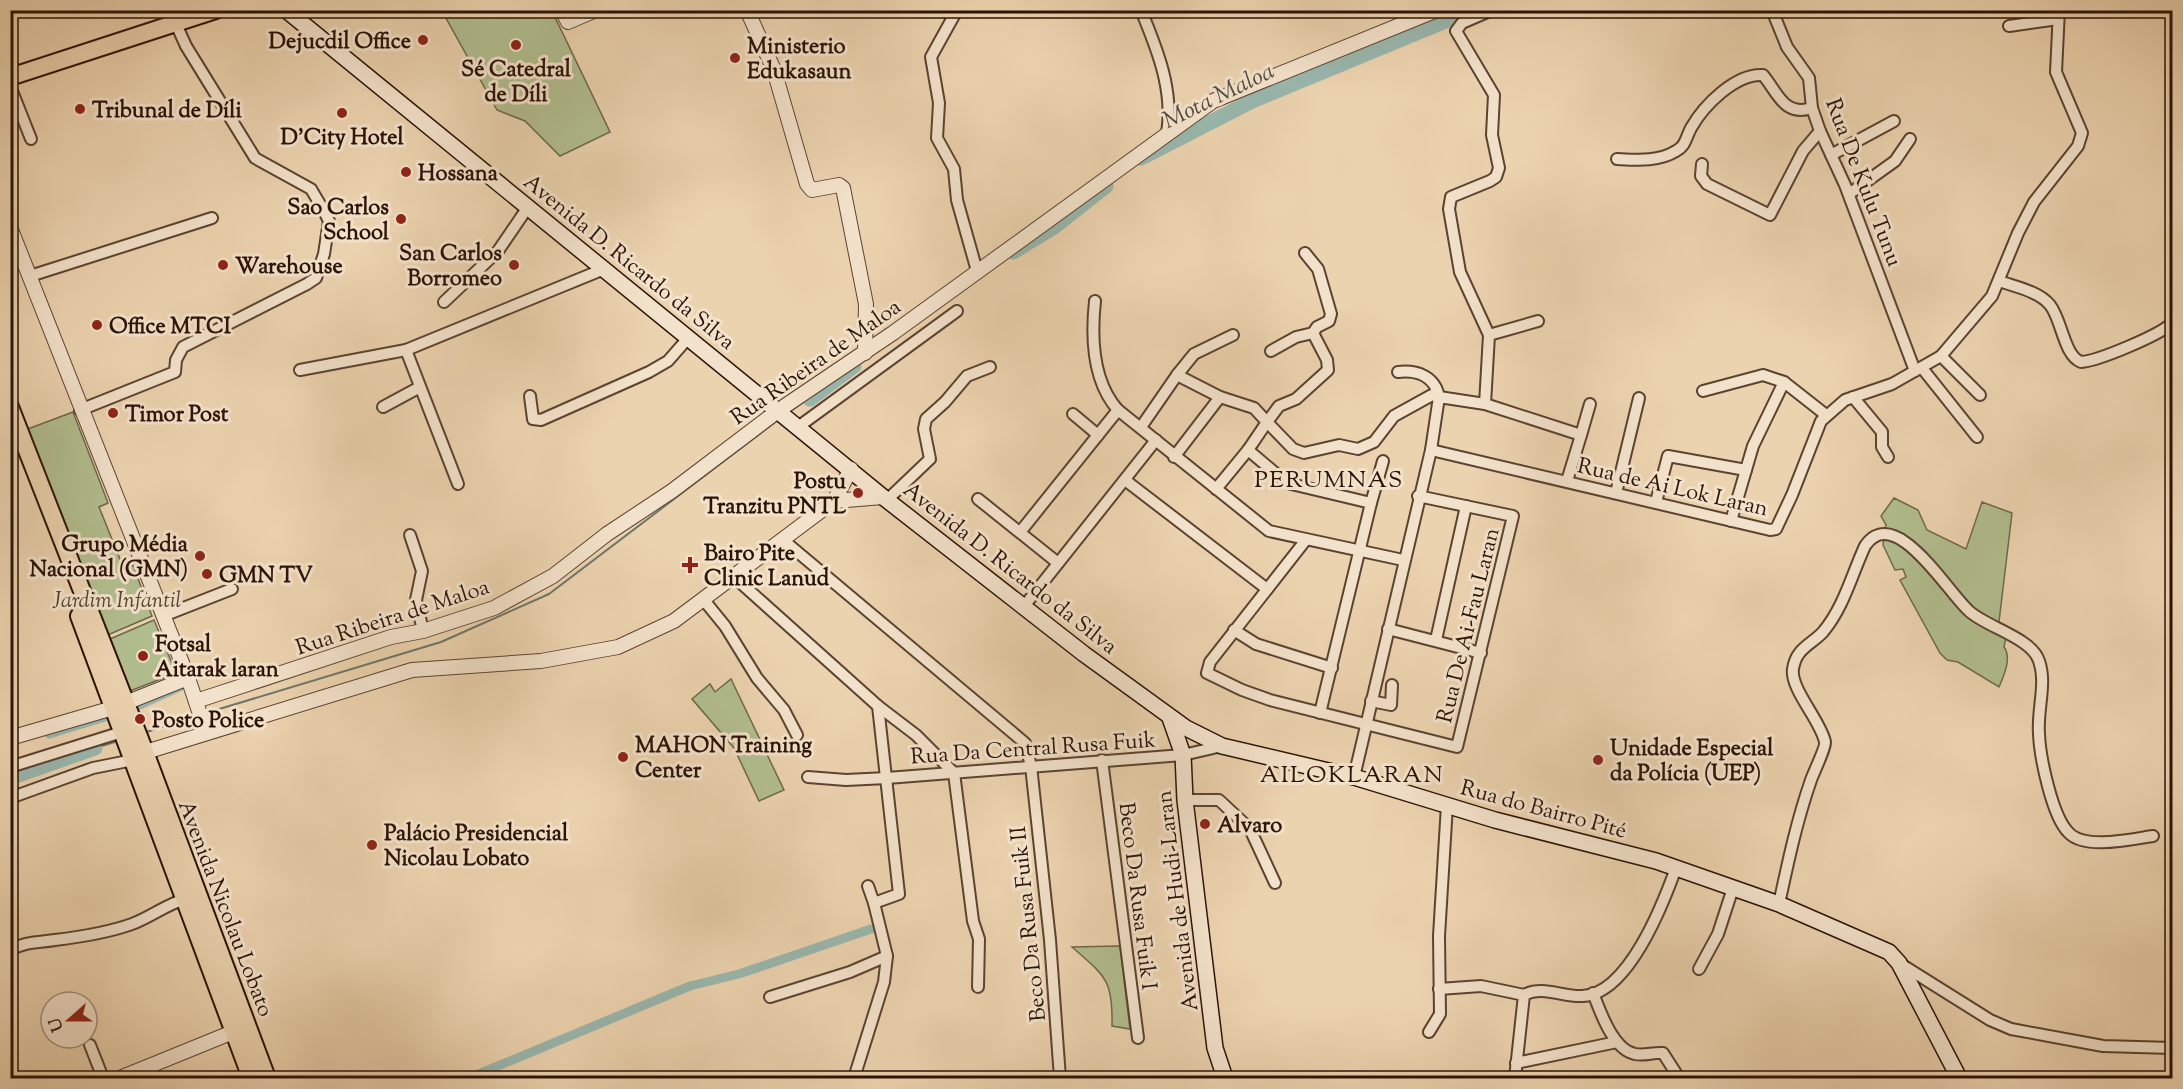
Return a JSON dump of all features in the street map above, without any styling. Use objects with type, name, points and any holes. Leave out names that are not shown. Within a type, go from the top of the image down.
[{"type":"main road","points":[[10,77],[172,17],[216,10]]},
{"type":"main road","name":"Avenida D. Ricardo da Silva","points":[[286,10],[885,498],[1170,718]]},
{"type":"main road","points":[[10,407],[136,756]]},
{"type":"main road","points":[[10,438],[119,705]]},
{"type":"main road","name":"Rua do Bairro Pité","points":[[1170,718],[1222,746],[1354,777],[1676,868],[1779,904],[1889,952],[1899,963]]},
{"type":"main road","name":"Avenida de Hudi-Laran","points":[[1170,718],[1183,755],[1185,800],[1215,1048],[1225,1078]]},
{"type":"main road","name":"Avenida Nicolau Lobato","points":[[136,756],[185,899],[251,1078]]},
{"type":"main road","name":"Avenida Nicolau Lobato","points":[[136,756],[267,1078]]},
{"type":"main road","points":[[1899,963],[1959,1078]]},
{"type":"street","points":[[562,10],[568,22],[596,10]]},
{"type":"street","points":[[747,10],[774,70],[807,184],[812,190],[839,185],[843,188],[866,304],[865,353]]},
{"type":"street","points":[[957,10],[931,57],[939,103],[936,131],[954,169],[957,200],[977,271]]},
{"type":"street","points":[[1141,10],[1164,74],[1168,106],[1167,133]]},
{"type":"street","name":"Rua Ribeira de Maloa","points":[[198,707],[392,637],[423,631],[494,608],[553,576],[607,534],[672,491],[1213,101],[1437,10]]},
{"type":"street","points":[[1485,404],[1489,335],[1460,272],[1449,209],[1451,197],[1490,181],[1496,177],[1499,168],[1492,135],[1494,95],[1456,31],[1462,23],[1492,10]]},
{"type":"street","name":"Rua De Kulu Tunu","points":[[1772,10],[1787,46],[1809,78],[1812,108],[1820,131],[1849,194],[1918,370],[1977,437]]},
{"type":"street","points":[[1703,391],[1763,375],[1784,382],[1826,415],[1853,397],[1892,384],[1941,356],[1992,296],[2018,232],[2034,202],[2078,146],[2082,133],[2056,72],[2058,15],[2009,26]]},
{"type":"street","points":[[80,410],[176,372],[176,360],[183,347],[316,278],[328,237],[328,221],[311,189],[255,158],[183,42],[172,17]]},
{"type":"street","points":[[1617,159],[1640,161],[1676,152],[1684,145],[1690,129],[1700,114],[1736,82],[1754,74],[1763,75],[1788,107],[1798,112],[1812,108]]},
{"type":"street","points":[[10,86],[31,139]]},
{"type":"street","points":[[1831,155],[1894,121]]},
{"type":"street","points":[[1702,164],[1701,176],[1707,184],[1770,215],[1803,152],[1820,131]]},
{"type":"street","points":[[1849,194],[1895,161],[1910,139]]},
{"type":"street","points":[[444,302],[498,252],[528,207]]},
{"type":"street","points":[[30,276],[212,218]]},
{"type":"street","points":[[10,227],[80,410],[188,678],[206,730]]},
{"type":"street","points":[[1271,351],[1296,337],[1312,333],[1317,327],[1329,321],[1331,314],[1318,269],[1305,253]]},
{"type":"street","points":[[300,370],[406,350],[604,269]]},
{"type":"street","points":[[1999,281],[2028,291],[2050,306],[2071,355],[2081,362],[2102,357],[2158,334],[2172,323]]},
{"type":"street","points":[[1095,301],[1091,340],[1106,395],[1118,410],[1269,531],[1305,541],[1403,560]]},
{"type":"street","points":[[797,426],[957,311]]},
{"type":"street","points":[[1489,335],[1538,321]]},
{"type":"street","points":[[1216,489],[1248,450],[1279,406],[1296,399],[1328,370],[1327,360],[1312,333]]},
{"type":"street","points":[[1141,427],[1194,354],[1233,335]]},
{"type":"street","points":[[530,396],[533,419],[542,420],[649,372],[668,361],[689,337]]},
{"type":"street","points":[[406,350],[458,484]]},
{"type":"street","points":[[1941,356],[1980,395]]},
{"type":"street","points":[[834,501],[885,498],[930,459],[924,424],[929,414],[945,402],[967,376],[990,367]]},
{"type":"street","points":[[1354,777],[1418,496],[1431,450],[1439,398],[1438,391],[1423,373],[1413,370],[1398,372]]},
{"type":"street","points":[[1177,375],[1220,397],[1254,408],[1293,450],[1304,453],[1339,445],[1358,449],[1374,442],[1394,416],[1432,395],[1485,404],[1581,435]]},
{"type":"street","points":[[1731,520],[1753,446],[1784,382]]},
{"type":"street","points":[[383,407],[420,387]]},
{"type":"street","points":[[1174,457],[1220,397]]},
{"type":"street","points":[[1853,397],[1882,432],[1882,447],[1888,457]]},
{"type":"street","points":[[1616,492],[1639,398]]},
{"type":"street","points":[[1567,481],[1590,404]]},
{"type":"street","points":[[1021,531],[1118,410]]},
{"type":"street","points":[[1073,414],[1098,435]]},
{"type":"street","name":"Rua de Ai Lok Laran","points":[[1431,450],[1770,530],[1776,529],[1826,415]]},
{"type":"street","points":[[1024,605],[1156,440]]},
{"type":"street","points":[[1248,450],[1287,483],[1371,503]]},
{"type":"street","points":[[1656,502],[1668,456],[1746,470]]},
{"type":"street","points":[[1320,713],[1383,461]]},
{"type":"street","points":[[10,798],[206,730],[412,670],[541,661],[618,647],[674,621],[834,501],[851,469]]},
{"type":"street","points":[[1125,480],[1267,589]]},
{"type":"street","name":"Rua De Ai-Fau Laran","points":[[1366,723],[1457,747],[1513,516],[1418,496]]},
{"type":"street","points":[[978,499],[1058,562]]},
{"type":"street","points":[[1436,640],[1466,506]]},
{"type":"street","points":[[1779,904],[1802,806],[1825,742],[1817,719],[1797,687],[1792,672],[1800,651],[1822,633],[1838,609],[1865,546],[1872,538],[1880,534],[1892,534],[1906,542],[1968,610],[2020,641],[2037,656],[2042,682],[2039,732],[2041,748],[2055,807],[2070,834],[2088,842],[2153,836]]},
{"type":"street","points":[[410,535],[422,571],[416,600],[423,631]]},
{"type":"street","name":"Beco Da Rusa Fuik II","points":[[782,539],[1025,743],[1031,766],[1050,940],[1060,1078]]},
{"type":"street","points":[[1305,541],[1207,667],[1209,675],[1270,700],[1366,723]]},
{"type":"street","points":[[734,576],[878,706],[916,735],[954,773],[973,921],[979,939],[978,987]]},
{"type":"street","points":[[163,616],[232,589]]},
{"type":"street","points":[[703,599],[725,626],[757,678],[784,710],[797,735]]},
{"type":"street","points":[[1388,629],[1481,653]]},
{"type":"street","points":[[1234,630],[1256,644],[1332,668]]},
{"type":"street","points":[[10,738],[119,705],[188,678]]},
{"type":"street","points":[[1371,701],[1390,705],[1392,685]]},
{"type":"street","points":[[874,903],[899,894],[878,706]]},
{"type":"street","points":[[10,767],[128,730]]},
{"type":"street","name":"Rua Da Central Rusa Fuik","points":[[808,777],[846,780],[954,773],[1183,755],[1222,746]]},
{"type":"street","name":"Beco Da Rusa Fuik I","points":[[1102,760],[1138,1038]]},
{"type":"street","points":[[1185,800],[1219,800],[1247,824],[1275,883]]},
{"type":"street","points":[[1429,1032],[1440,1014],[1439,989],[1447,805]]},
{"type":"street","points":[[1439,989],[1481,986],[1524,995],[1542,991],[1585,996],[1593,993],[1610,984],[1625,970],[1640,947],[1666,895],[1676,868]]},
{"type":"street","points":[[854,1078],[884,982],[887,956],[868,886]]},
{"type":"street","points":[[1699,969],[1718,934],[1733,888]]},
{"type":"street","points":[[10,950],[26,942],[39,943],[97,934],[132,924],[154,915],[159,909],[185,899]]},
{"type":"street","points":[[770,997],[850,972],[887,956]]},
{"type":"street","points":[[1899,963],[1990,1020],[2011,1029],[2103,1046],[2172,1048]]},
{"type":"street","points":[[1593,993],[1605,1024],[1617,1042],[1634,1054],[1663,1053],[1679,1078]]},
{"type":"street","points":[[1515,1078],[1524,995]]},
{"type":"street","points":[[120,1078],[234,1032]]},
{"type":"street","points":[[1516,1063],[1617,1042]]},
{"type":"street","points":[[92,1050],[103,1078]]},
{"type":"green space","points":[[442,11],[552,11],[610,132],[560,156],[525,121],[497,110]]},
{"type":"green space","name":"Jardim Infantil","points":[[73,412],[108,503],[99,507],[124,569],[133,565],[152,616],[103,637],[25,430]]},
{"type":"green space","points":[[1894,498],[1918,510],[1927,530],[1966,549],[1982,502],[2012,513],[1999,622],[2006,637],[2004,647],[2007,661],[1999,687],[1958,662],[1947,660],[1940,653],[1900,580],[1906,577],[1903,569],[1895,570],[1883,545],[1886,525],[1881,516]]},
{"type":"green space","name":"Fotsal Aitarak laran","points":[[154,620],[176,673],[130,691],[110,639]]},
{"type":"green space","points":[[731,679],[784,790],[759,801],[734,748],[692,699],[710,684],[715,692]]},
{"type":"green space","points":[[1120,946],[1130,1029],[1112,1026],[1111,998],[1105,980],[1072,947]]},
{"type":"waterway","points":[[1440,15],[1451,10]]},
{"type":"waterway","name":"Mota Maloa","points":[[1141,158],[1252,101],[1472,10]]},
{"type":"waterway","points":[[1193,124],[1418,25]]},
{"type":"waterway","name":"Mota Maloa","points":[[1013,252],[1054,227],[1106,186]]},
{"type":"waterway","name":"Mota Maloa","points":[[810,399],[854,366]]},
{"type":"waterway","points":[[788,413],[805,401]]},
{"type":"waterway","points":[[206,713],[441,642],[549,594],[778,420]]},
{"type":"waterway","points":[[129,710],[182,686]]},
{"type":"waterway","points":[[49,734],[115,714]]},
{"type":"waterway","points":[[143,733],[195,717]]},
{"type":"waterway","name":"Mota Maloa","points":[[10,774],[118,741]]},
{"type":"waterway","name":"Mota Maloa","points":[[10,778],[95,748]]},
{"type":"waterway","points":[[469,1078],[690,986],[739,974],[871,929]]},
{"type":"place","name":"Dejucdil Office","points":[[423,40]]},
{"type":"place","name":"Sé Catedral de Díli","points":[[516,45]]},
{"type":"place","name":"Ministerio Edukasaun","points":[[735,58]]},
{"type":"place","name":"Tribunal de Díli","points":[[80,109]]},
{"type":"place","name":"D'City Hotel","points":[[342,113]]},
{"type":"place","name":"Hossana","points":[[406,172]]},
{"type":"place","name":"Sao Carlos School","points":[[401,219]]},
{"type":"place","name":"Warehouse","points":[[223,265]]},
{"type":"place","name":"San Carlos Borromeo","points":[[514,265]]},
{"type":"place","name":"Office MTCI","points":[[97,325]]},
{"type":"place","name":"Timor Post","points":[[113,413]]},
{"type":"place","name":"Postu Tranzitu PNTL","points":[[858,493]]},
{"type":"place","name":"Grupo Média Nacional (GMN)","points":[[200,556]]},
{"type":"place","name":"Bairo Pite Clinic Lanud","points":[[690,565]]},
{"type":"place","name":"GMN TV","points":[[207,574]]},
{"type":"place","name":"Fotsal Aitarak laran","points":[[143,656]]},
{"type":"place","name":"Posto Police","points":[[140,719]]},
{"type":"place","name":"MAHON Training Center","points":[[623,757]]},
{"type":"place","name":"Unidade Especial da Polícia (UEP)","points":[[1598,760]]},
{"type":"place","name":"Alvaro","points":[[1205,824]]},
{"type":"place","name":"Palácio Presidencial Nicolau Lobato","points":[[372,845]]},
{"type":"district","name":"PERUMNAS","points":[[1329,479]]},
{"type":"district","name":"AILOKLARAN","points":[[1352,774]]}]
